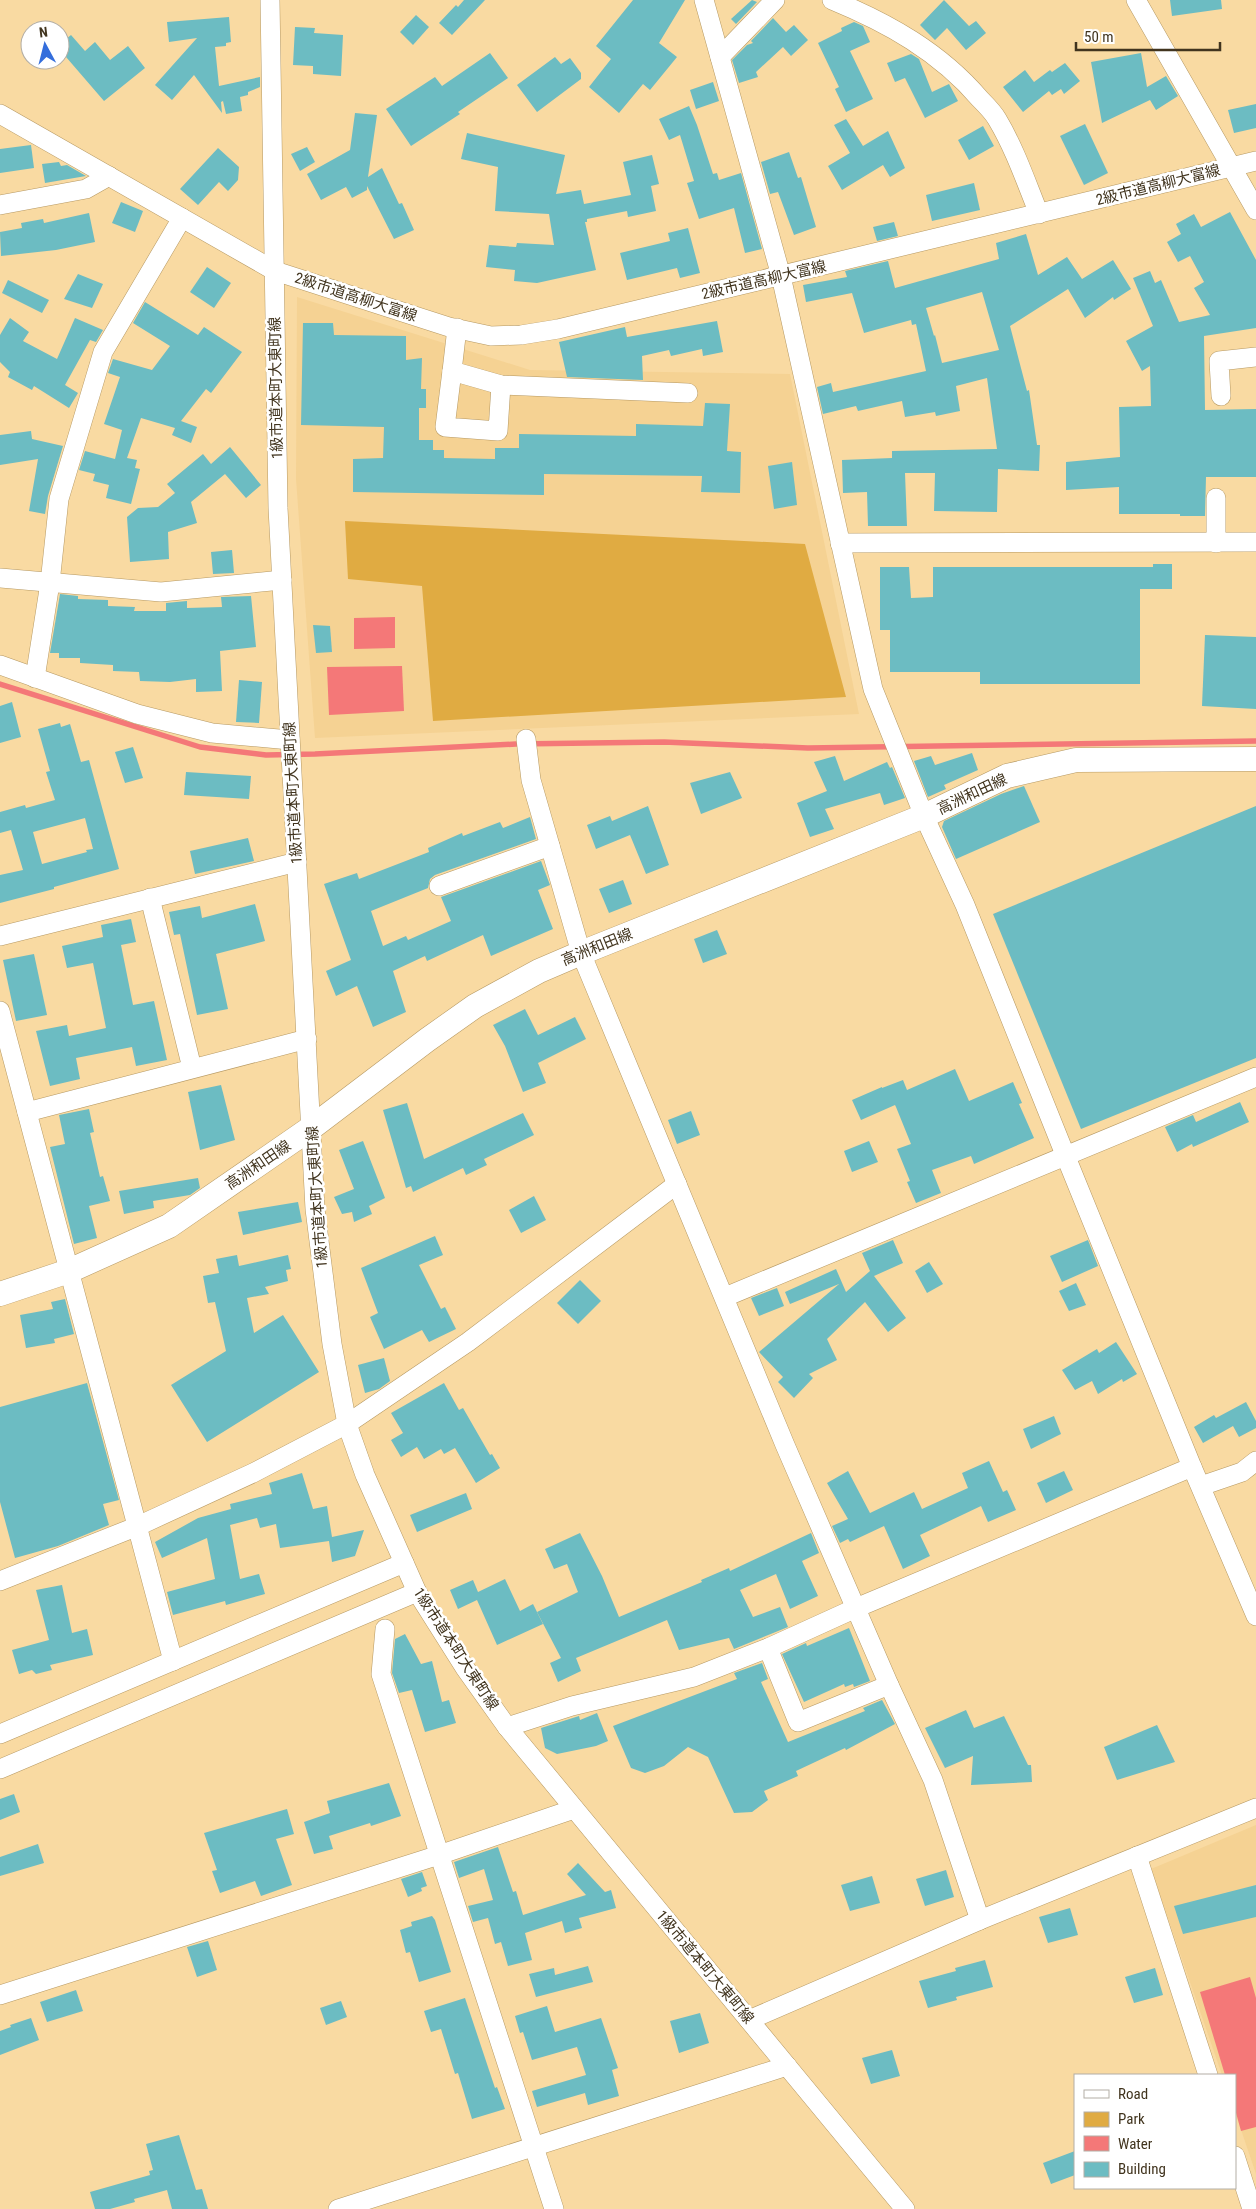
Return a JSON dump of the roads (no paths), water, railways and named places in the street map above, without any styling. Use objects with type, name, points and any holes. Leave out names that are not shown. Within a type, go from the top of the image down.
[{"type":"main road","name":"高洲和田線","points":[[0,1294],[70,1271],[169,1226],[311,1128],[475,1006],[539,971],[581,953],[924,816],[1007,776],[1076,760],[1256,759]]},
{"type":"street","name":"1級市道本町大東町線","points":[[270,0],[278,508],[315,1209],[332,1344],[347,1424],[365,1475],[417,1592],[465,1668],[507,1727],[905,2209]]},
{"type":"street","points":[[704,0],[781,276],[872,690],[924,816],[965,906],[1192,1467],[1256,1616]]},
{"type":"street","points":[[720,57],[775,0]]},
{"type":"street","points":[[832,0],[872,16],[934,54],[968,84],[996,117],[1018,161],[1039,214]]},
{"type":"street","points":[[1136,0],[1256,210]]},
{"type":"street","name":"2級市道高柳大富線","points":[[0,114],[275,271],[457,328],[491,336],[530,333],[558,328],[1256,161]]},
{"type":"street","points":[[0,205],[86,189],[109,176]]},
{"type":"street","points":[[35,678],[50,583],[59,498],[103,352],[182,218]]},
{"type":"street","points":[[457,328],[445,426],[498,431],[501,385]]},
{"type":"street","points":[[1221,396],[1219,361],[1256,357]]},
{"type":"street","points":[[452,371],[501,385],[688,393]]},
{"type":"street","points":[[1216,498],[1216,542]]},
{"type":"street","points":[[840,543],[1256,542]]},
{"type":"street","points":[[0,578],[161,592],[282,580]]},
{"type":"street","points":[[0,665],[137,714],[202,731],[290,740]]},
{"type":"street","points":[[526,739],[531,780],[581,953],[785,1445],[889,1685],[933,1780],[980,1920]]},
{"type":"street","points":[[439,886],[550,846]]},
{"type":"street","points":[[0,936],[297,862]]},
{"type":"street","points":[[150,898],[192,1068]]},
{"type":"street","points":[[0,1011],[173,1661]]},
{"type":"street","points":[[27,1112],[307,1039]]},
{"type":"street","points":[[725,1297],[1256,1078]]},
{"type":"street","points":[[0,1581],[138,1526],[253,1473],[347,1424],[468,1342],[677,1184]]},
{"type":"street","points":[[1201,1486],[1242,1472],[1256,1460]]},
{"type":"street","points":[[507,1727],[572,1706],[694,1677],[768,1648],[856,1608],[1192,1467]]},
{"type":"street","points":[[0,1734],[404,1563]]},
{"type":"street","points":[[0,1769],[417,1592]]},
{"type":"street","points":[[385,1629],[381,1674],[402,1746],[554,2209]]},
{"type":"street","points":[[768,1648],[798,1722],[889,1685]]},
{"type":"street","points":[[749,2020],[980,1920],[1256,1808]]},
{"type":"street","points":[[0,1995],[574,1809]]},
{"type":"street","points":[[1137,1856],[1208,2074]]},
{"type":"street","points":[[338,2209],[786,2066]]},
{"type":"street","points":[[1236,2159],[1252,2209]]},
{"type":"water","points":[[395,617],[395,648],[354,649],[354,618]]},
{"type":"water","points":[[402,666],[404,711],[329,715],[327,667]]},
{"type":"water","points":[[1250,1977],[1256,1998],[1256,2127],[1241,2131],[1236,2113],[1236,2074],[1225,2074],[1200,1992]]},
{"type":"waterway","points":[[0,684],[200,747],[266,755],[516,744],[664,742],[808,748],[1256,741]]}]
